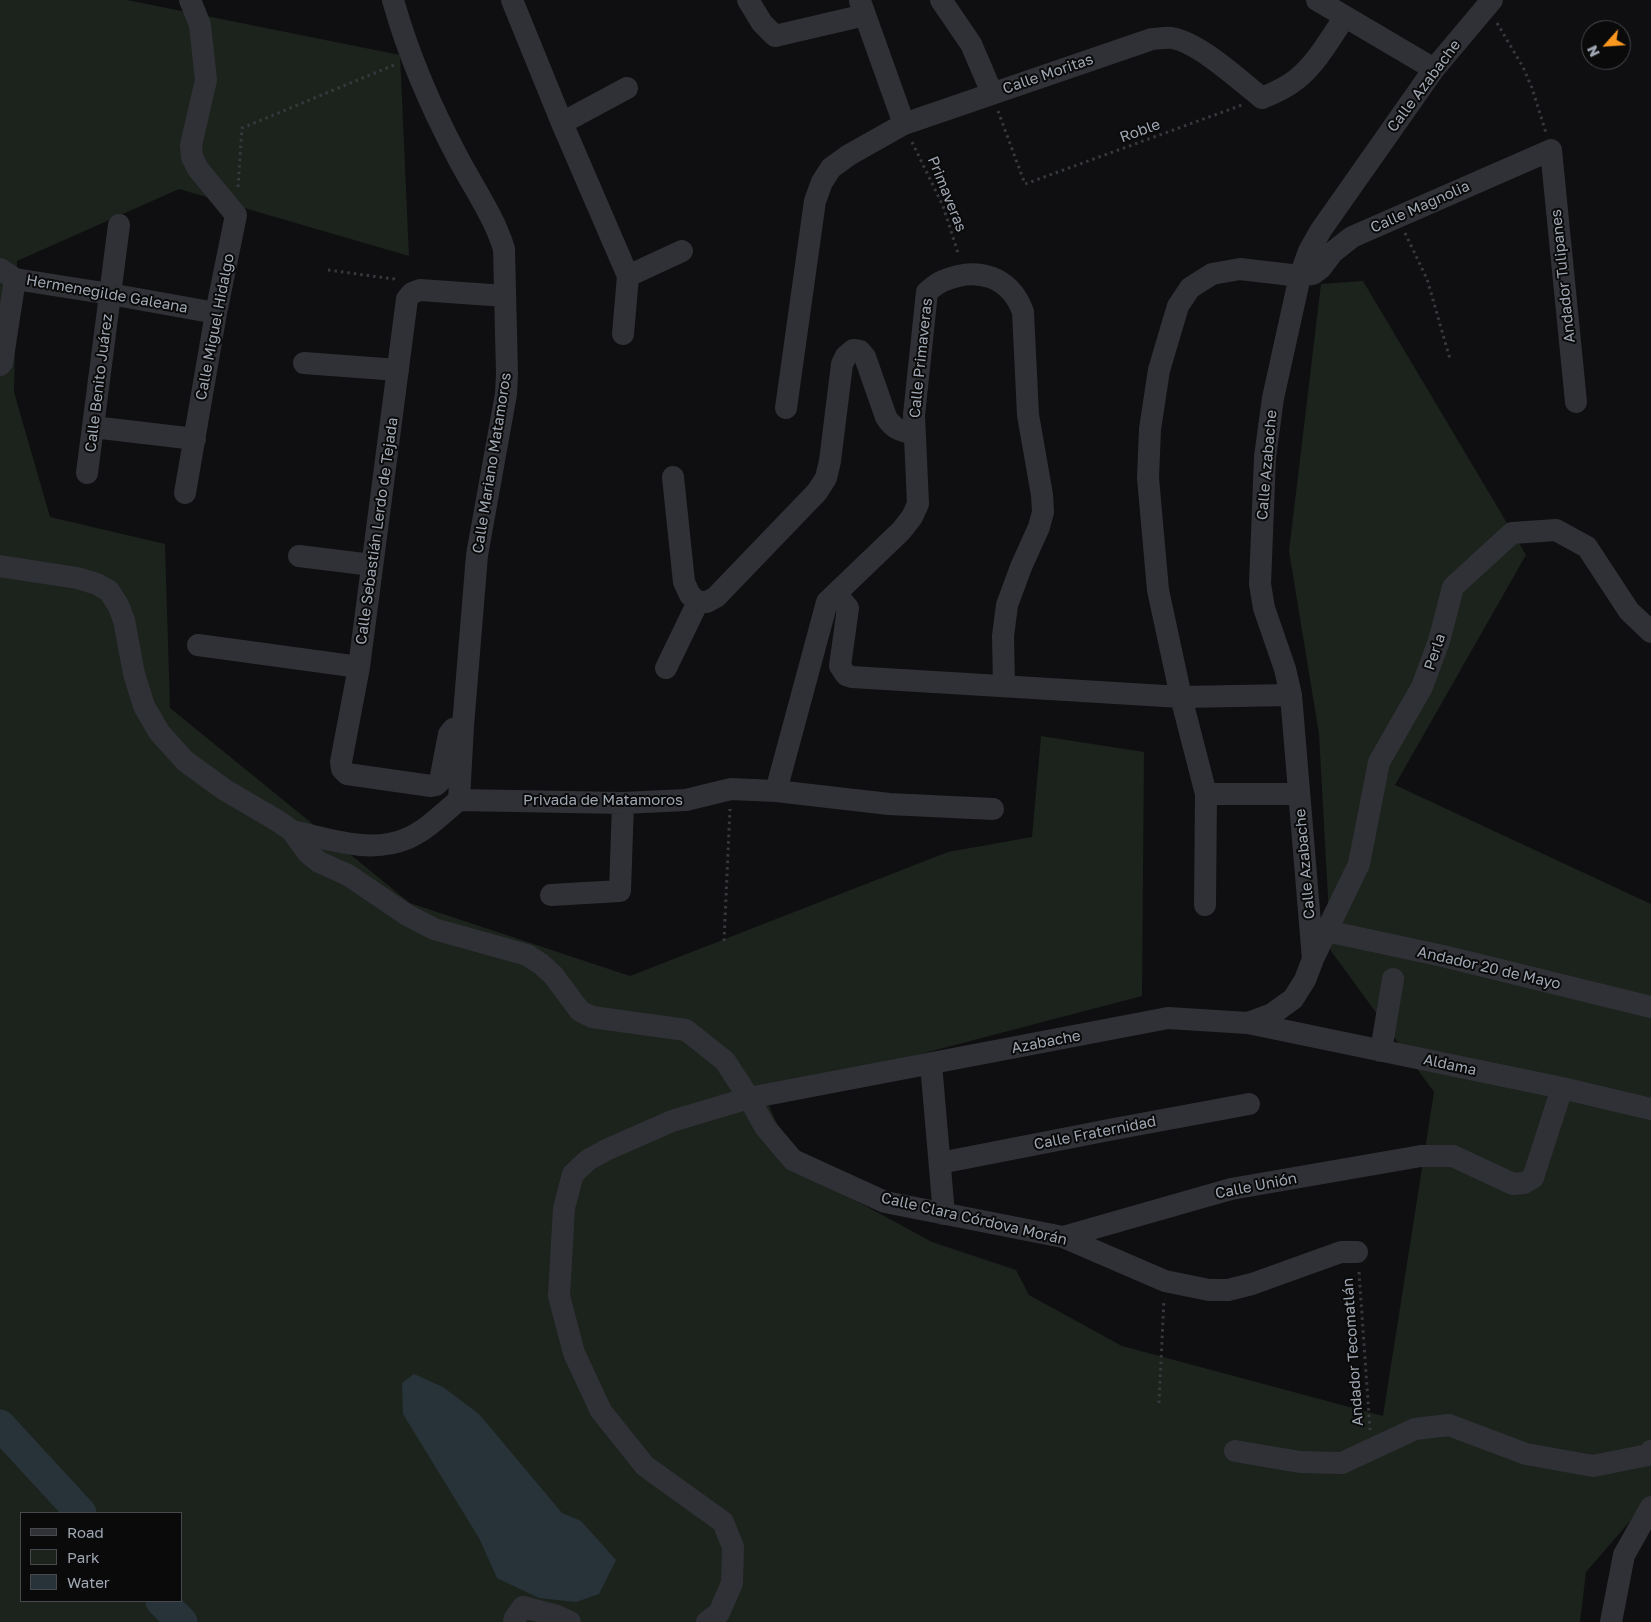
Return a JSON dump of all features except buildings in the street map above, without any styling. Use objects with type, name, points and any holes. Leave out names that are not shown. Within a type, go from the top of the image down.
[{"type":"street","points":[[190,0],[200,25],[206,80],[191,145],[192,157],[198,169],[236,216]]},
{"type":"street","name":"Calle Mariano Matamoros","points":[[393,0],[413,57],[436,113],[499,234],[504,249],[506,394],[477,555],[459,800]]},
{"type":"street","points":[[512,0],[562,123],[628,276],[623,334]]},
{"type":"street","points":[[748,0],[762,23],[775,36],[863,7],[904,124]]},
{"type":"street","points":[[941,0],[971,44],[992,93]]},
{"type":"street","name":"Calle Azabache","points":[[1313,959],[1291,695],[1285,669],[1264,608],[1260,584],[1265,457],[1273,398],[1300,276],[1309,252],[1321,230],[1434,69],[1492,0]]},
{"type":"street","points":[[1321,1],[1434,69]]},
{"type":"street","points":[[1262,98],[1282,89],[1297,79],[1310,65],[1345,17]]},
{"type":"street","name":"Calle Moritas","points":[[786,408],[816,201],[822,182],[831,168],[849,155],[904,124],[1152,39],[1172,38],[1204,52],[1262,98]]},
{"type":"street","points":[[562,123],[627,88]]},
{"type":"street","name":"Calle Magnolia","points":[[1300,276],[1313,274],[1317,271],[1333,252],[1352,237],[1551,150]]},
{"type":"street","name":"Andador Tulipanes","points":[[1551,150],[1576,402]]},
{"type":"street","name":"Calle Miguel Hidalgo","points":[[185,494],[216,313],[236,216]]},
{"type":"street","name":"Calle Benito Juárez","points":[[87,473],[119,226]]},
{"type":"street","points":[[628,276],[682,251]]},
{"type":"street","points":[[1205,905],[1206,794],[1181,697],[1158,590],[1148,478],[1150,429],[1159,370],[1178,306],[1190,288],[1212,274],[1240,269],[1300,276]]},
{"type":"street","points":[[0,365],[2,363],[8,274]]},
{"type":"street","name":"Hermenegilde Galeana","points":[[8,274],[216,313]]},
{"type":"street","name":"Calle Primaveras","points":[[776,790],[827,602],[901,531],[912,517],[918,504],[914,415],[927,292],[941,281],[964,274],[987,276],[1008,286],[1018,299],[1023,312],[1028,415],[1042,495],[1042,512],[1039,527],[1007,605],[1003,636],[1004,685]]},
{"type":"street","points":[[412,293],[420,290],[506,296]]},
{"type":"street","name":"Calle Sebastián Lerdo de Tejada","points":[[412,293],[407,299],[358,667],[341,762],[342,769],[347,774],[431,786],[436,785],[440,781],[449,734],[463,726]]},
{"type":"street","points":[[673,477],[684,582],[690,595],[698,602],[707,602],[716,597],[817,492],[826,478],[830,461],[842,364],[846,356],[853,350],[860,351],[865,357],[886,418],[891,425],[897,430],[914,434]]},
{"type":"street","points":[[304,363],[398,370]]},
{"type":"street","points":[[93,427],[194,439]]},
{"type":"street","name":"Perla","points":[[1313,959],[1359,864],[1379,762],[1422,687],[1439,641],[1453,586],[1512,533],[1556,530],[1588,547],[1628,611],[1651,632]]},
{"type":"street","points":[[300,556],[372,565]]},
{"type":"street","points":[[0,566],[77,578],[97,584],[109,591],[118,605],[124,620],[134,674],[144,706],[159,732],[185,761],[193,767],[225,790],[292,831],[308,854],[319,862],[348,875],[407,915],[434,929],[527,955],[553,975],[580,1011],[592,1017],[686,1030],[725,1061],[749,1098]]},
{"type":"street","points":[[834,596],[846,604],[848,608],[840,666],[846,675],[852,677],[1181,697],[1291,695]]},
{"type":"street","points":[[666,668],[698,602]]},
{"type":"street","points":[[198,644],[358,667]]},
{"type":"street","name":"Privada de Matamoros","points":[[459,800],[622,802],[686,800],[731,789],[776,790],[889,804],[993,809]]},
{"type":"street","points":[[1206,794],[1299,794]]},
{"type":"street","points":[[292,831],[339,842],[370,846],[389,845],[407,839],[459,800]]},
{"type":"street","points":[[551,895],[620,891],[622,802]]},
{"type":"street","name":"Andador 20 de Mayo","points":[[1326,932],[1443,956],[1651,1007]]},
{"type":"street","name":"Azabache","points":[[707,1622],[719,1613],[732,1583],[733,1547],[723,1522],[645,1466],[601,1411],[574,1353],[559,1296],[564,1208],[573,1174],[588,1160],[606,1150],[672,1121],[749,1098],[1168,1018],[1248,1023],[1272,1014],[1293,999],[1305,980],[1313,959]]},
{"type":"street","points":[[1381,1050],[1393,979]]},
{"type":"street","name":"Aldama","points":[[1248,1023],[1562,1088],[1651,1109]]},
{"type":"street","points":[[931,1064],[944,1214]]},
{"type":"street","name":"Calle Unión","points":[[1063,1237],[1231,1189],[1421,1156],[1453,1156],[1513,1184],[1524,1183],[1533,1178],[1562,1088]]},
{"type":"street","name":"Calle Clara Córdova Morán","points":[[749,1098],[764,1127],[793,1160],[885,1202],[1063,1237],[1165,1281],[1209,1290],[1228,1290],[1252,1284],[1341,1252],[1357,1252]]},
{"type":"street","name":"Calle Fraternidad","points":[[940,1164],[1249,1104]]},
{"type":"street","points":[[1235,1451],[1300,1462],[1342,1463],[1414,1429],[1449,1425],[1526,1454],[1593,1466],[1648,1455],[1651,1451]]},
{"type":"street","points":[[1611,1622],[1624,1555],[1651,1507]]},
{"type":"street","points":[[514,1622],[523,1607],[557,1616],[570,1622]]},
{"type":"path","points":[[1497,23],[1523,67],[1532,88],[1551,150]]},
{"type":"path","points":[[236,216],[242,128],[413,57]]},
{"type":"path","name":"Roble","points":[[992,93],[1025,184],[1262,98]]},
{"type":"path","name":"Primaveras","points":[[904,124],[943,206],[964,274]]},
{"type":"path","points":[[1397,217],[1427,279],[1450,359]]},
{"type":"path","points":[[328,270],[394,280],[412,293]]},
{"type":"path","points":[[724,941],[731,789]]},
{"type":"path","name":"Andador Tecomatlán","points":[[1357,1252],[1371,1450]]},
{"type":"path","points":[[1159,1403],[1165,1281]]},
{"type":"green space","points":[[0,0],[127,0],[400,55],[409,256],[179,189],[17,261],[14,392],[50,517],[165,544],[170,708],[410,903],[630,976],[948,852],[1032,837],[1041,736],[1144,752],[1142,996],[764,1095],[792,1157],[827,1185],[932,1242],[1016,1270],[1029,1295],[1122,1346],[1383,1416],[1434,1092],[1331,951],[1319,734],[1289,551],[1321,284],[1363,281],[1526,555],[1395,785],[1651,904],[1651,1513],[1632,1519],[1586,1572],[1580,1622],[0,1622]]},
{"type":"water","points":[[414,1374],[443,1387],[479,1414],[562,1513],[581,1521],[616,1560],[599,1594],[576,1602],[539,1598],[497,1578],[479,1538],[403,1414],[402,1383]]},
{"type":"waterway","points":[[0,1425],[80,1512]]},
{"type":"waterway","points":[[162,1602],[182,1622]]}]
